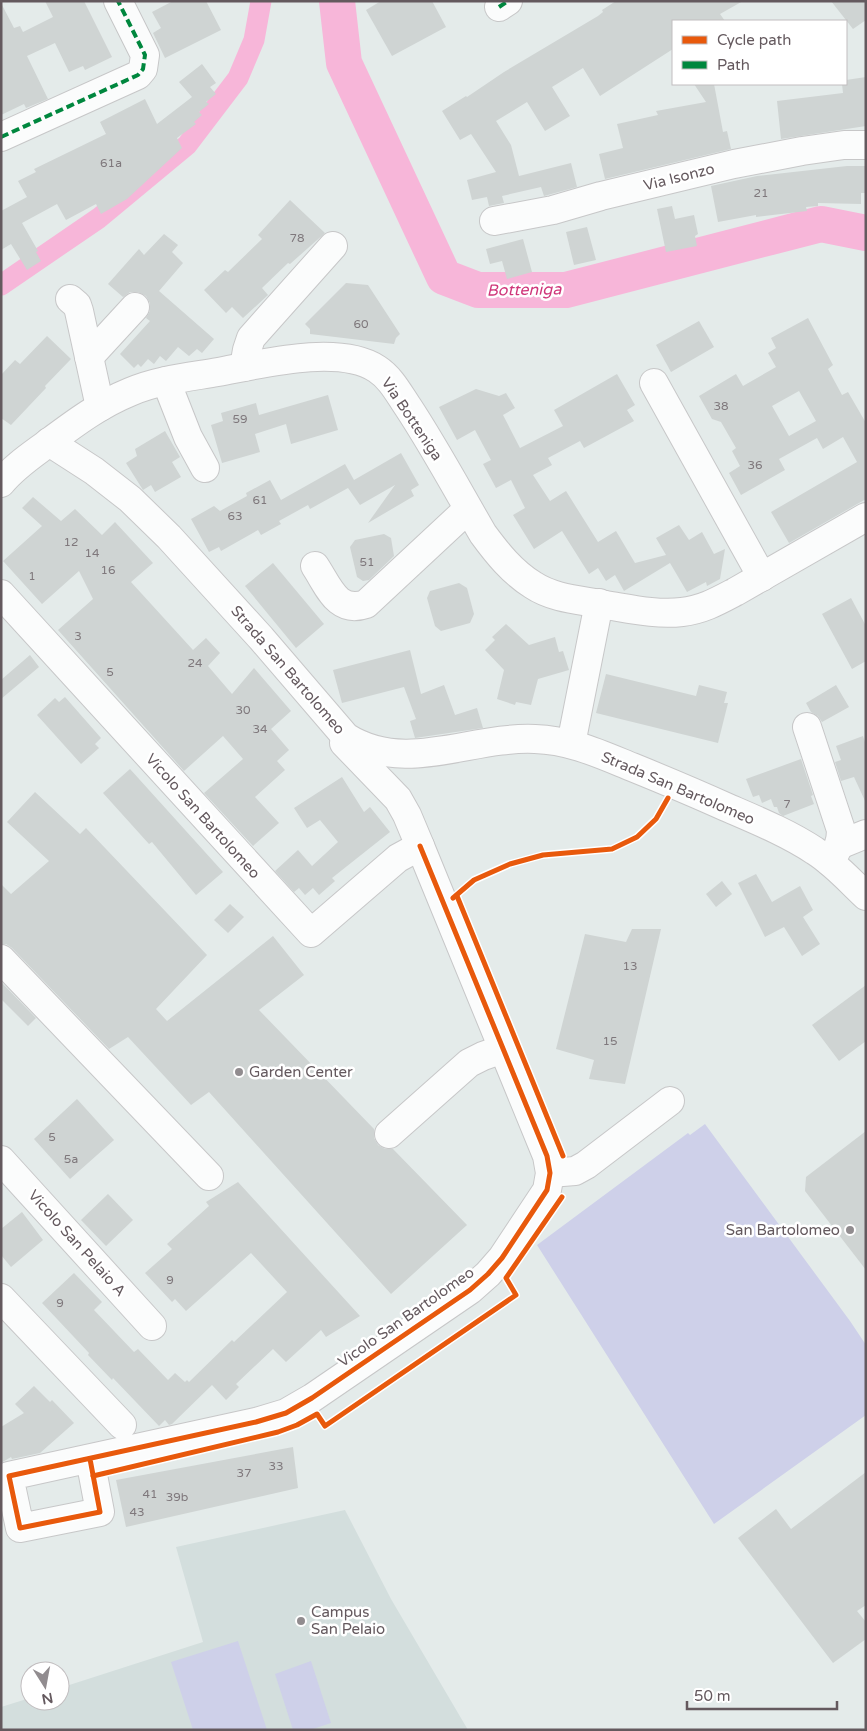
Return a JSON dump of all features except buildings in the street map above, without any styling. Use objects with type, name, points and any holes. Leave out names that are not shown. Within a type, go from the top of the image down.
[{"type":"street","points":[[1,137],[138,74],[143,68],[144,55],[118,1]]},
{"type":"street","name":"Via Isonzo","points":[[494,221],[553,210],[601,196],[734,164],[802,151],[844,145],[866,145]]},
{"type":"street","points":[[244,367],[251,338],[333,246]]},
{"type":"street","points":[[70,299],[77,305],[79,311],[100,407]]},
{"type":"street","points":[[88,357],[135,307]]},
{"type":"street","name":"Via Botteniga","points":[[49,442],[100,407],[132,391],[166,381],[287,360],[319,357],[355,360],[379,370],[396,388],[494,549],[504,562],[524,579],[534,586],[553,594],[664,613],[684,612],[714,604],[866,518]]},
{"type":"street","points":[[166,381],[188,437],[205,468]]},
{"type":"street","points":[[654,383],[762,578]]},
{"type":"street","points":[[1,483],[17,466],[49,442]]},
{"type":"street","name":"Strada San Bartolomeo","points":[[49,442],[94,471],[137,505],[262,638],[346,737],[356,743],[392,754],[450,750],[471,745],[534,738],[586,748],[682,786],[813,850],[835,853],[866,896]]},
{"type":"street","points":[[315,566],[339,602],[347,606],[356,607],[366,604],[468,509]]},
{"type":"street","name":"Vicolo San Bartolomeo","points":[[1,594],[297,921],[311,934],[398,858],[420,846]]},
{"type":"street","points":[[571,744],[599,603]]},
{"type":"street","points":[[335,724],[338,737],[398,799],[407,814],[547,1156],[550,1173],[575,1172],[670,1101]]},
{"type":"street","points":[[807,727],[841,830],[835,853]]},
{"type":"street","points":[[835,853],[866,834]]},
{"type":"street","points":[[1,959],[209,1176]]},
{"type":"street","points":[[389,1134],[469,1063],[503,1049]]},
{"type":"street","name":"Vicolo San Pelaio A","points":[[1,1160],[152,1326]]},
{"type":"street","name":"Vicolo San Bartolomeo","points":[[90,1459],[256,1422],[286,1412],[312,1398],[470,1290],[488,1274],[502,1258],[547,1190],[550,1173]]},
{"type":"street","points":[[1,1298],[122,1425]]},
{"type":"shaded area","points":[[705,1124],[866,1345],[866,1415],[714,1524],[537,1245],[688,1133],[690,1135]]},
{"type":"shaded area","name":"Campus San Pelaio","points":[[345,1510],[391,1599],[468,1730],[1,1730],[1,1707],[20,1701],[20,1711],[70,1711],[70,1685],[203,1642],[176,1547]]},
{"type":"shaded area","points":[[238,1641],[267,1730],[193,1730],[171,1662]]},
{"type":"shaded area","points":[[311,1661],[331,1723],[310,1730],[293,1730],[275,1674]]},
{"type":"waterway","points":[[1,285],[99,218],[187,145],[238,78],[254,40],[261,1]]},
{"type":"waterway","name":"Botteniga","points":[[337,1],[344,63],[444,277],[478,290],[566,290],[821,224],[866,233]]},
{"type":"marked path","points":[[1,137],[138,75],[143,69],[145,55],[118,1]]},
{"type":"marked path","points":[[499,7],[508,1]]},
{"type":"cycle path","points":[[453,898],[474,880],[510,864],[543,855],[612,849],[637,837],[656,819],[668,798]]},
{"type":"cycle path","points":[[90,1459],[100,1512],[20,1528],[9,1476],[256,1422],[286,1413],[312,1398],[470,1290],[502,1258],[547,1190],[550,1173],[547,1156],[420,846]]},
{"type":"cycle path","points":[[457,896],[563,1156]]},
{"type":"cycle path","points":[[93,1476],[278,1432],[297,1425],[317,1414],[325,1426],[516,1295],[506,1278],[562,1197]]},
{"type":"place","name":"Garden Center","points":[[239,1072]]},
{"type":"place","name":"San Bartolomeo","points":[[850,1230]]},
{"type":"place","name":"Campus San Pelaio","points":[[301,1621]]}]
